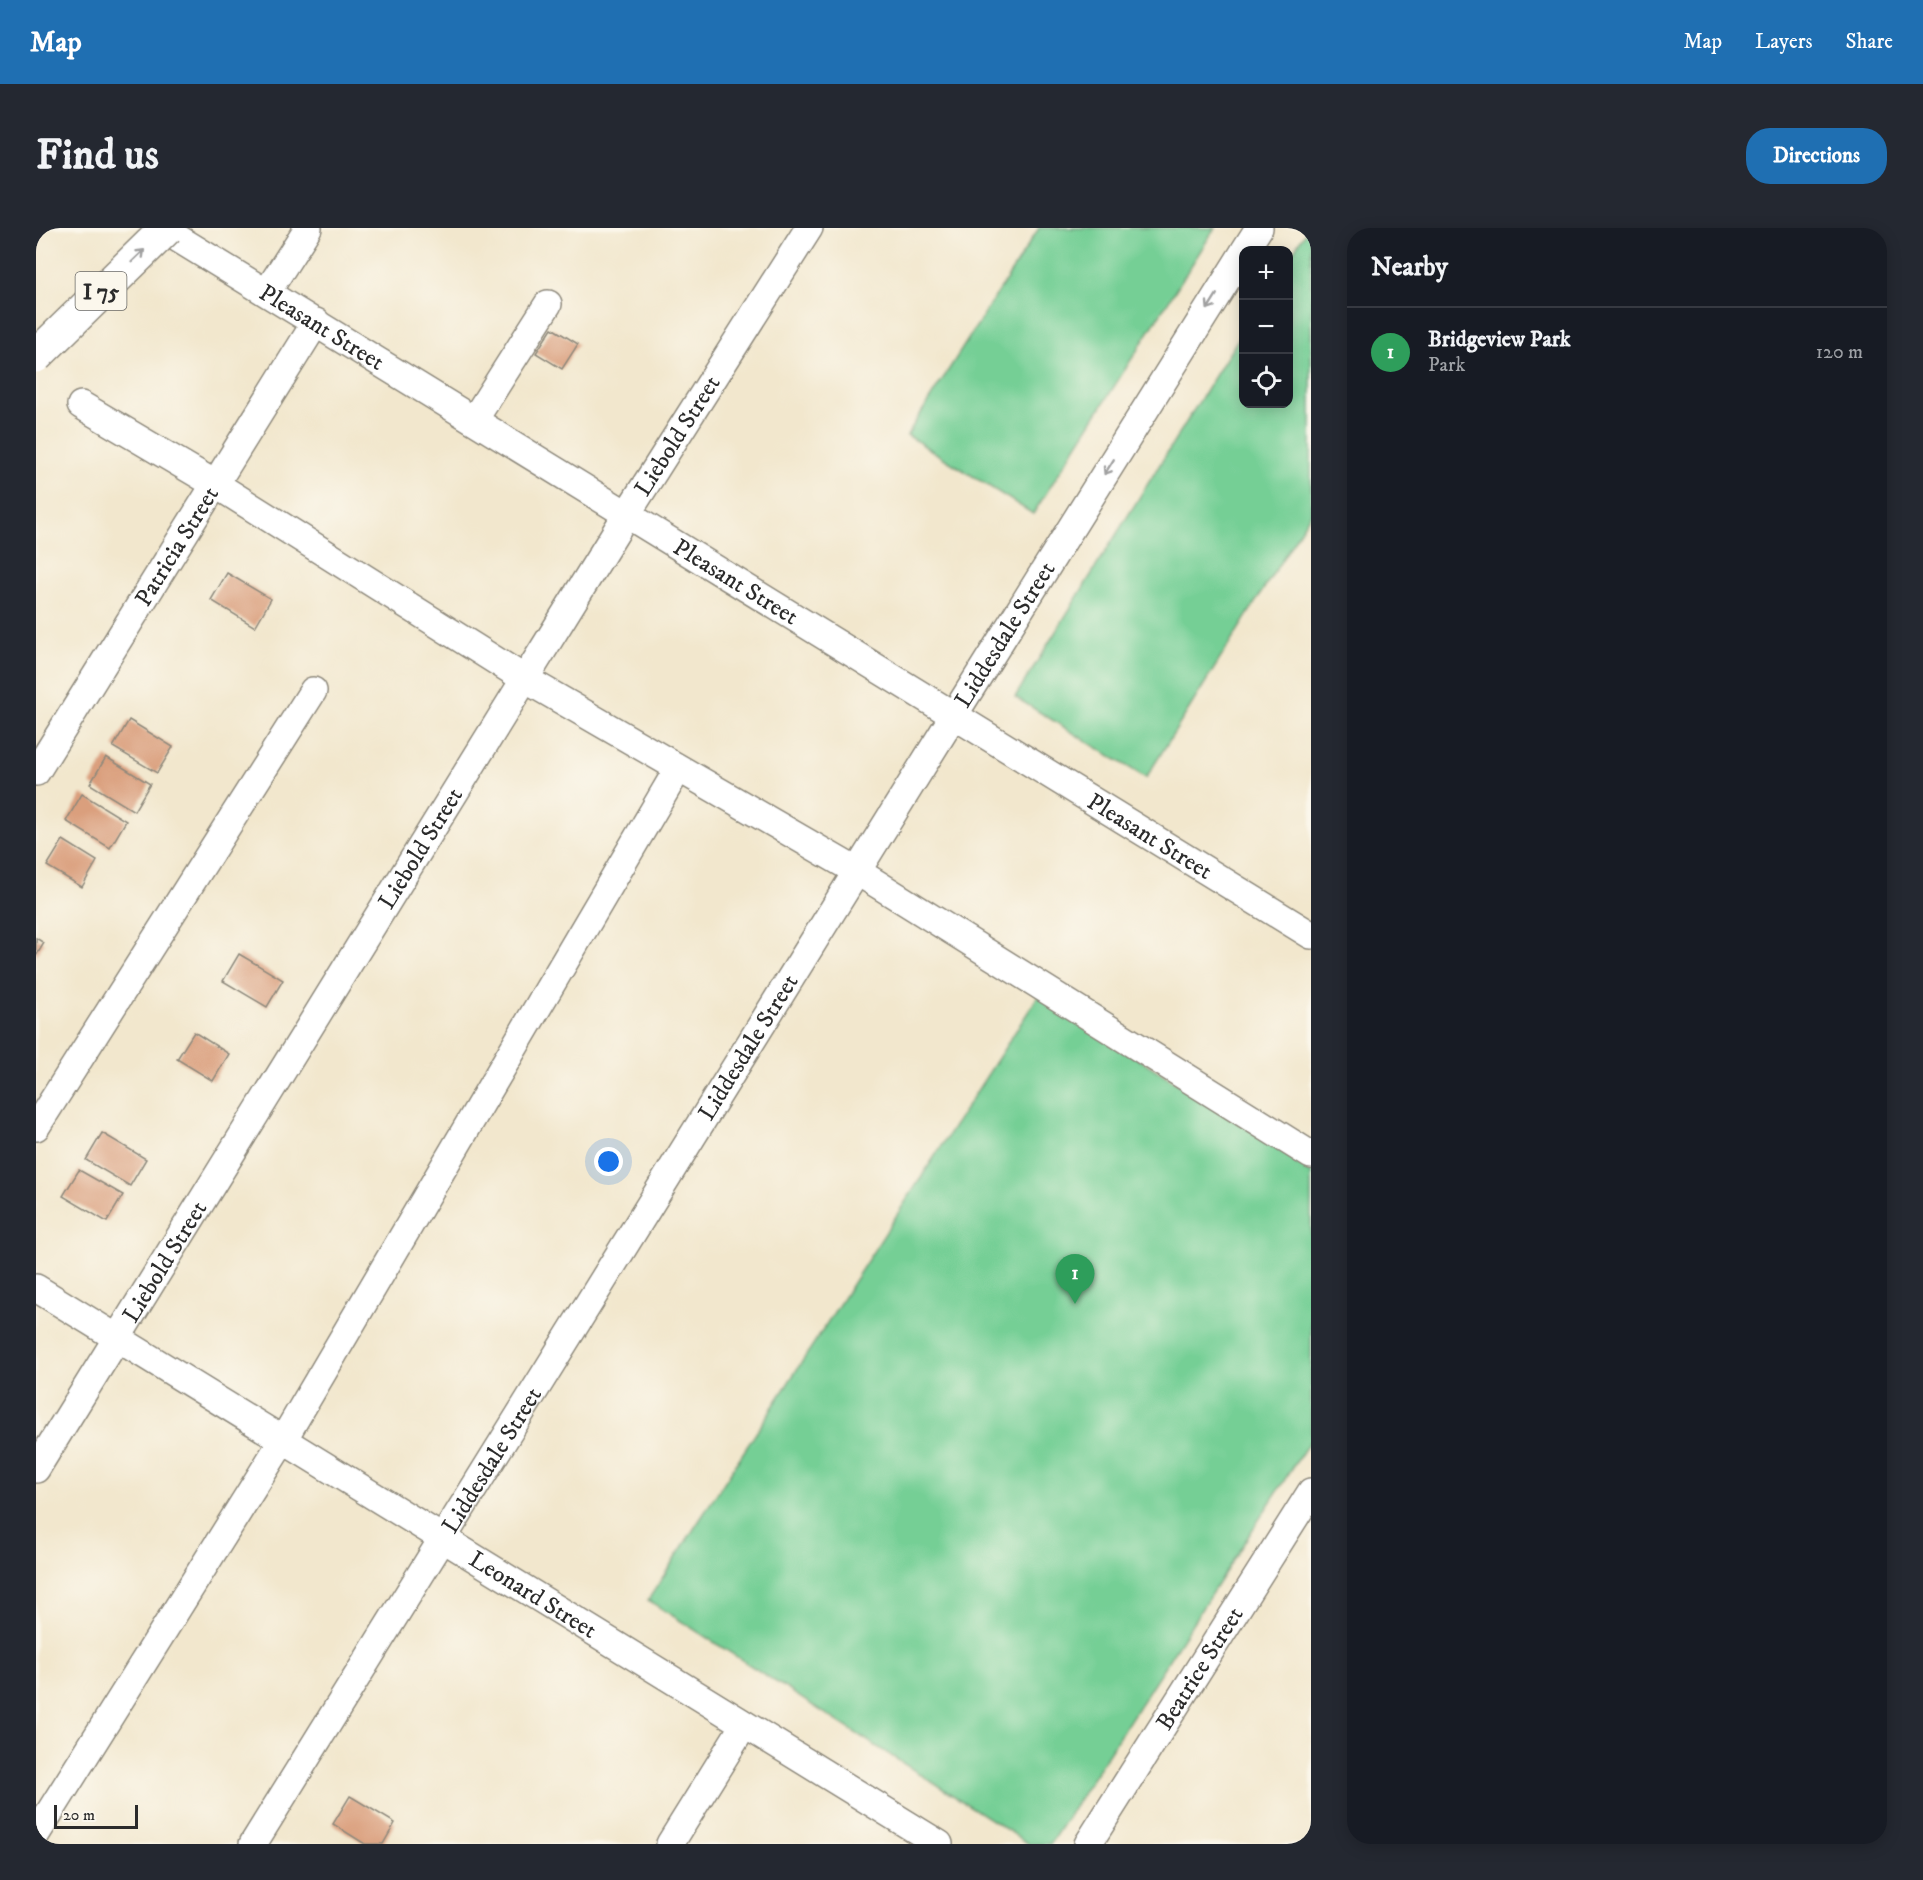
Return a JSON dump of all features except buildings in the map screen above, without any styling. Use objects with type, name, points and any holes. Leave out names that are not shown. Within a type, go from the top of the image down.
[{"type":"highway","name":"I 75","points":[[36,356],[167,228]]},
{"type":"street","name":"Pleasant Street","points":[[161,228],[1311,935]]},
{"type":"street","points":[[267,292],[308,228]]},
{"type":"street","name":"Liebold Street","points":[[36,1469],[627,514],[809,228]]},
{"type":"street","name":"Liddesdale Street","points":[[1247,246],[1259,228]]},
{"type":"street","name":"Liddesdale Street","points":[[253,1844],[1239,259]]},
{"type":"street","points":[[474,420],[548,304]]},
{"type":"street","name":"Patricia Street","points":[[36,772],[316,322]]},
{"type":"street","points":[[81,405],[215,484],[525,679],[858,872],[1311,1155]]},
{"type":"street","points":[[36,1127],[313,691]]},
{"type":"street","points":[[36,1834],[283,1440],[678,769]]},
{"type":"street","name":"Leonard Street","points":[[36,1288],[939,1844]]},
{"type":"street","name":"Beatrice Street","points":[[1088,1844],[1311,1492]]},
{"type":"street","points":[[670,1844],[744,1725]]},
{"type":"green space","points":[[1039,228],[1215,228],[1033,514],[907,435]]},
{"type":"green space","points":[[1308,228],[1311,228],[1311,513],[1146,778],[1015,697],[1239,337],[1239,408],[1293,408],[1293,252]]},
{"type":"green space","points":[[1039,995],[1311,1169],[1311,1439],[1050,1844],[1029,1844],[648,1600]]},
{"type":"place","name":"Bridgeview Park","points":[[1075,1304]]}]
